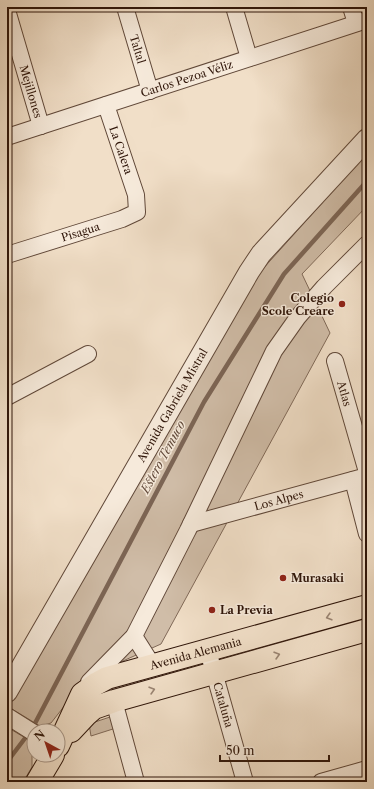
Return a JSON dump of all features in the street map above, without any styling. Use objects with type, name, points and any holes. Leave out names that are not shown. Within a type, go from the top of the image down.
[{"type":"main road","name":"Avenida Alemania","points":[[66,729],[82,694],[107,678],[367,606]]},
{"type":"main road","name":"Avenida Alemania","points":[[66,738],[94,708],[114,701],[367,630]]},
{"type":"main road","points":[[36,782],[48,763]]},
{"type":"street","name":"Taltal","points":[[125,7],[150,91]]},
{"type":"street","points":[[234,7],[249,58]]},
{"type":"street","points":[[351,7],[362,22]]},
{"type":"street","name":"Mejillones","points":[[7,10],[41,126]]},
{"type":"street","name":"Carlos Pezoa Véliz","points":[[7,137],[362,22]]},
{"type":"street","name":"La Calera","points":[[106,105],[136,195]]},
{"type":"street","name":"Avenida Gabriela Mistral","points":[[7,692],[249,272],[261,254],[367,139]]},
{"type":"street","name":"Pisagua","points":[[7,255],[122,219],[136,212],[136,195]]},
{"type":"street","points":[[82,694],[89,682],[134,636],[191,524],[274,351],[298,317],[324,287],[367,244]]},
{"type":"street","points":[[7,397],[88,354]]},
{"type":"street","name":"Atlas","points":[[335,361],[367,472]]},
{"type":"street","points":[[360,478],[367,534]]},
{"type":"street","name":"Los Alpes","points":[[191,524],[360,478]]},
{"type":"street","points":[[134,636],[153,666]]},
{"type":"street","name":"Cataluña","points":[[208,651],[245,782]]},
{"type":"street","points":[[114,701],[136,782]]},
{"type":"street","points":[[7,717],[26,728]]},
{"type":"street","points":[[321,782],[367,769]]},
{"type":"shaded area","points":[[367,153],[367,206],[302,274],[330,333],[161,644],[87,677],[51,723],[35,723],[7,706],[7,703],[261,271]]},
{"type":"shaded area","points":[[204,659],[207,670],[96,697],[115,685]]},
{"type":"shaded area","points":[[113,716],[116,728],[91,736],[89,724]]},
{"type":"shaded area","points":[[7,727],[26,738],[26,763],[32,763],[32,767],[23,782],[7,782]]},
{"type":"waterway","name":"Estero Temuco","points":[[7,762],[32,729],[204,402],[284,274],[367,181]]},
{"type":"place","name":"Colegio Scole Creare","points":[[342,304]]},
{"type":"place","name":"Murasaki","points":[[283,578]]},
{"type":"place","name":"La Previa","points":[[212,610]]}]
